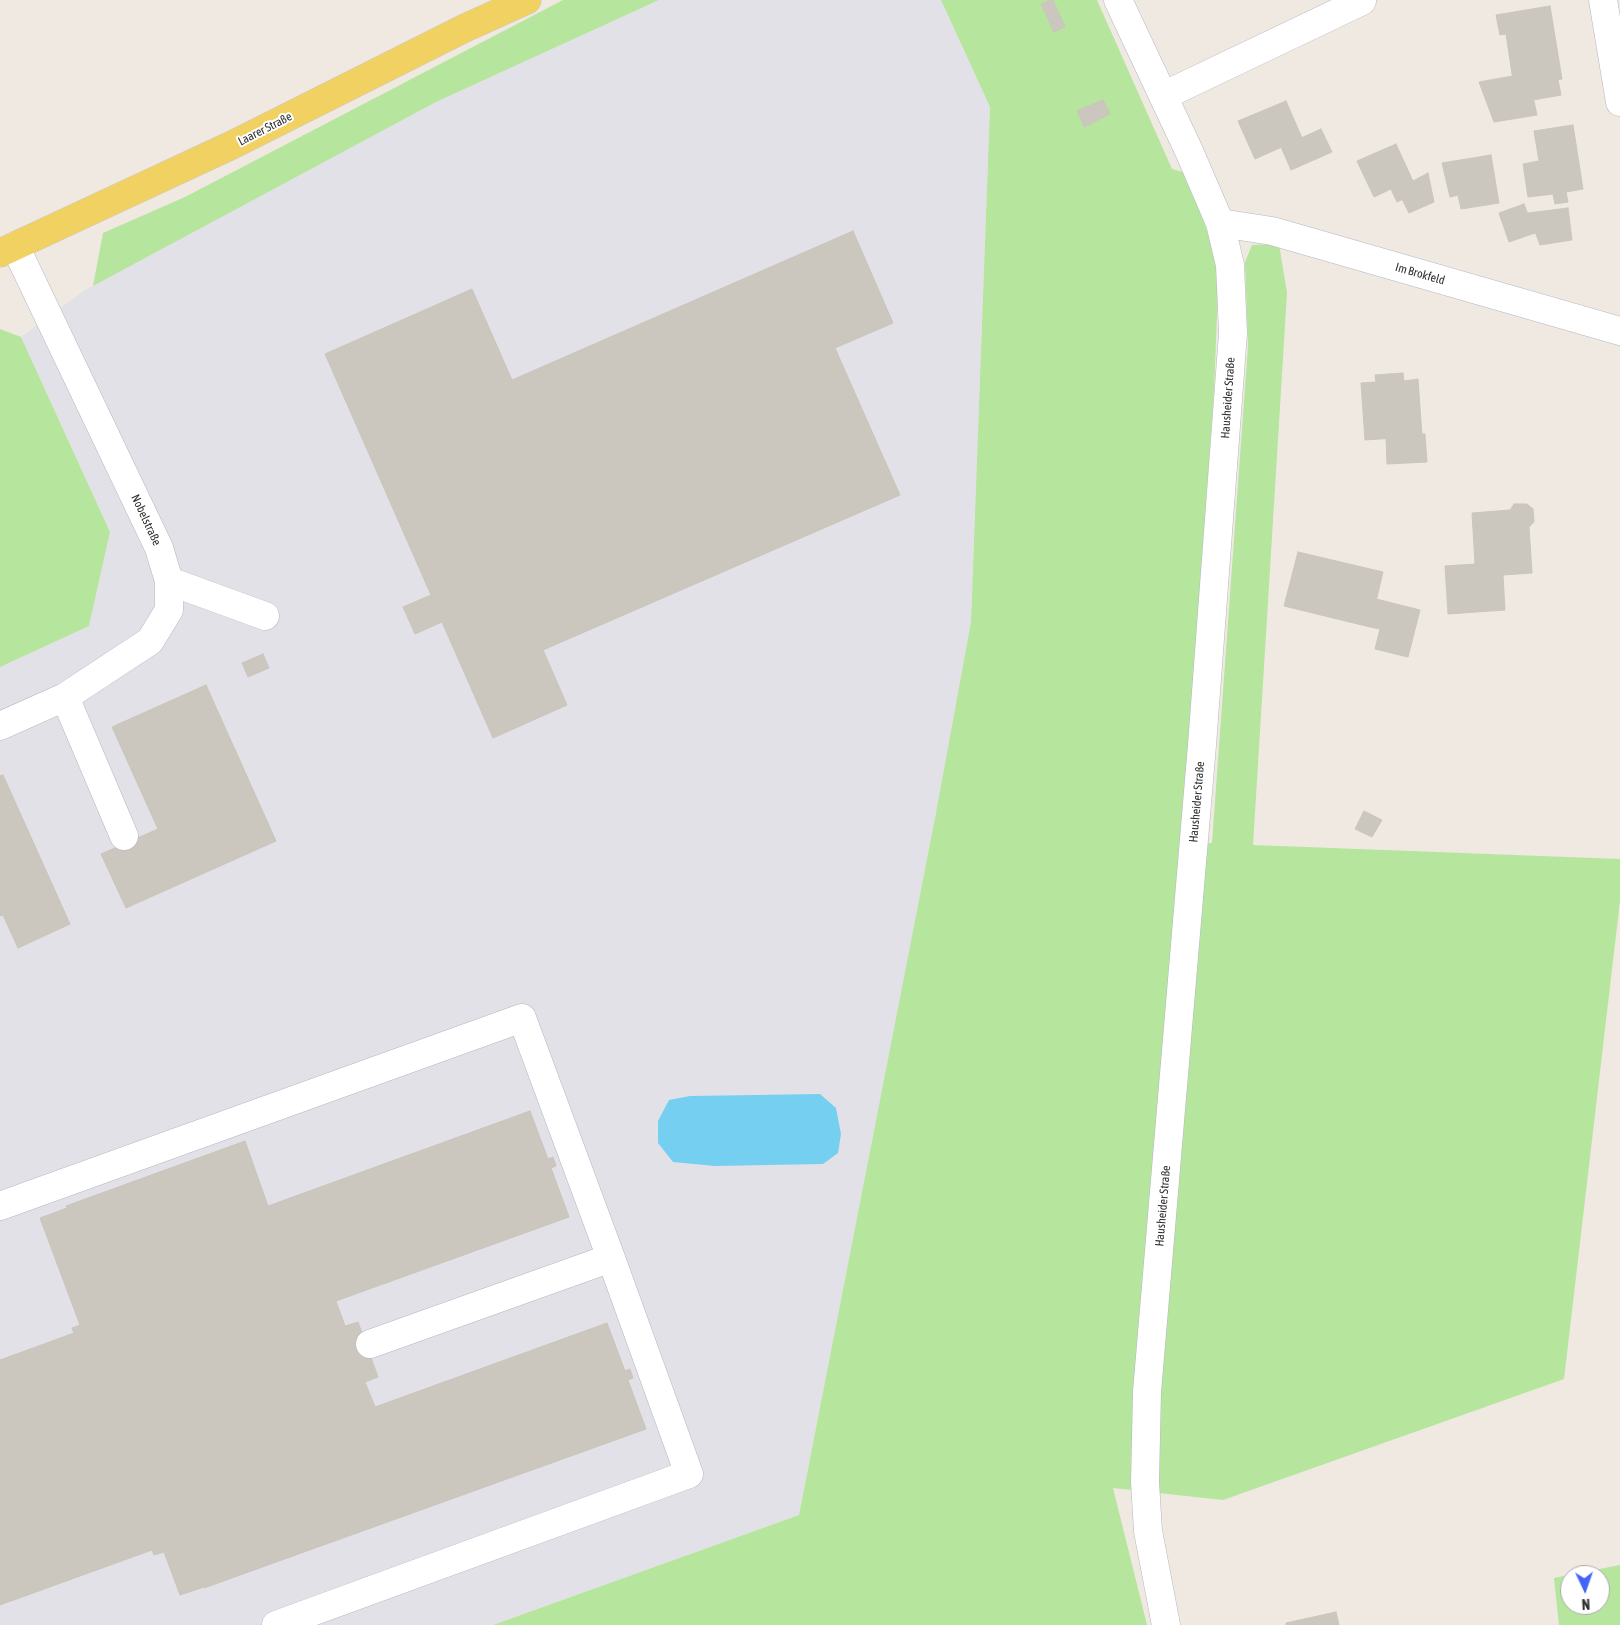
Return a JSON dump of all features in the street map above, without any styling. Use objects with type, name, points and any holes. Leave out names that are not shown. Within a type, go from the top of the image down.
[{"type":"main road","name":"Laarer Straße","points":[[8,250],[232,145],[465,28],[527,0]]},
{"type":"street","name":"Hausheider Straße","points":[[1118,0],[1189,150],[1220,223],[1230,265],[1232,333],[1202,745],[1147,1392],[1146,1482],[1148,1531],[1166,1625]]},
{"type":"street","points":[[1603,0],[1620,102]]},
{"type":"street","points":[[1163,96],[1362,2]]},
{"type":"street","name":"Im Brokfeld","points":[[1220,223],[1272,231],[1620,331]]},
{"type":"street","name":"Nobelstraße","points":[[0,726],[65,697],[150,640],[169,610],[170,581],[159,548],[8,250]]},
{"type":"street","points":[[170,581],[265,616]]},
{"type":"street","points":[[65,697],[124,836]]},
{"type":"street","points":[[0,1206],[522,1018],[689,1474],[276,1625]]},
{"type":"street","points":[[370,1344],[611,1258]]},
{"type":"shaded area","points":[[659,0],[941,0],[990,107],[971,622],[935,818],[799,1515],[493,1625],[0,1625],[0,667],[89,626],[110,532],[21,337],[85,290],[436,102]]},
{"type":"green space","points":[[563,0],[659,0],[436,102],[93,286],[103,233],[185,197]]},
{"type":"green space","points":[[941,0],[1097,0],[1172,169],[1186,173],[1219,264],[1214,391],[1182,843],[1212,843],[1248,346],[1245,262],[1252,245],[1279,244],[1287,293],[1253,845],[1620,859],[1620,901],[1564,1379],[1223,1500],[1113,1488],[1147,1625],[493,1625],[799,1515],[935,818],[971,622],[990,107]]},
{"type":"green space","points":[[0,329],[21,337],[110,532],[89,626],[0,667]]},
{"type":"green space","points":[[1620,1565],[1620,1625],[1559,1625],[1554,1578],[1560,1577],[1560,1615],[1610,1615],[1610,1567]]},
{"type":"water","points":[[820,1094],[836,1108],[841,1134],[838,1153],[823,1164],[715,1166],[673,1162],[658,1143],[658,1121],[669,1100],[690,1096]]},
{"type":"building","points":[[1053,0],[1065,27],[1054,32],[1041,4]]},
{"type":"building","points":[[1550,6],[1562,79],[1514,87],[1506,34],[1500,35],[1496,15]]},
{"type":"building","points":[[1513,76],[1514,87],[1530,84],[1537,115],[1494,122],[1479,82]]},
{"type":"building","points":[[1558,80],[1561,95],[1533,100],[1530,84]]},
{"type":"building","points":[[1103,100],[1110,114],[1084,127],[1077,111]]},
{"type":"building","points":[[1286,101],[1302,138],[1255,159],[1238,121]]},
{"type":"building","points":[[1573,125],[1583,189],[1566,192],[1568,202],[1555,204],[1553,194],[1528,197],[1523,164],[1539,161],[1534,131]]},
{"type":"building","points":[[1321,129],[1332,152],[1291,170],[1281,147]]},
{"type":"building","points":[[1396,144],[1418,192],[1397,202],[1391,189],[1374,197],[1357,161]]},
{"type":"building","points":[[1491,155],[1499,203],[1461,209],[1458,195],[1450,197],[1442,163]]},
{"type":"building","points":[[1428,173],[1434,202],[1409,213],[1402,199],[1418,192],[1413,181]]},
{"type":"building","points":[[1524,204],[1535,233],[1509,242],[1499,213]]},
{"type":"building","points":[[1568,208],[1572,240],[1540,245],[1528,213]]},
{"type":"building","points":[[853,231],[893,323],[835,348],[900,495],[543,650],[567,705],[493,738],[442,622],[415,634],[403,607],[431,595],[325,354],[472,289],[512,380]]},
{"type":"building","points":[[1403,373],[1404,381],[1418,379],[1422,436],[1365,440],[1361,383],[1376,382],[1375,375]]},
{"type":"building","points":[[1422,434],[1425,434],[1427,462],[1387,464],[1386,438],[1422,436]]},
{"type":"building","points":[[1514,504],[1527,504],[1533,509],[1534,522],[1529,527],[1532,573],[1503,575],[1505,610],[1448,614],[1445,566],[1475,564],[1472,513],[1510,510]]},
{"type":"building","points":[[1298,552],[1383,572],[1370,627],[1284,606]]},
{"type":"building","points":[[1376,599],[1420,610],[1408,657],[1375,649],[1380,629],[1370,627]]},
{"type":"building","points":[[263,654],[269,668],[248,677],[242,663]]},
{"type":"building","points":[[206,685],[276,841],[126,908],[101,854],[158,829],[112,727]]},
{"type":"building","points":[[3,775],[70,924],[18,948],[3,915],[0,916],[0,776]]},
{"type":"building","points":[[1364,811],[1382,820],[1372,837],[1355,829]]},
{"type":"building","points":[[530,1111],[548,1159],[553,1157],[556,1166],[551,1168],[569,1217],[336,1301],[345,1326],[358,1322],[378,1377],[365,1382],[375,1407],[607,1323],[625,1371],[630,1369],[633,1378],[628,1380],[646,1429],[180,1595],[164,1552],[154,1555],[152,1550],[0,1605],[0,1360],[74,1333],[72,1328],[80,1325],[40,1218],[67,1208],[66,1206],[245,1141],[268,1206]]},
{"type":"building","points":[[1336,1612],[1339,1625],[1286,1625],[1286,1623]]}]
